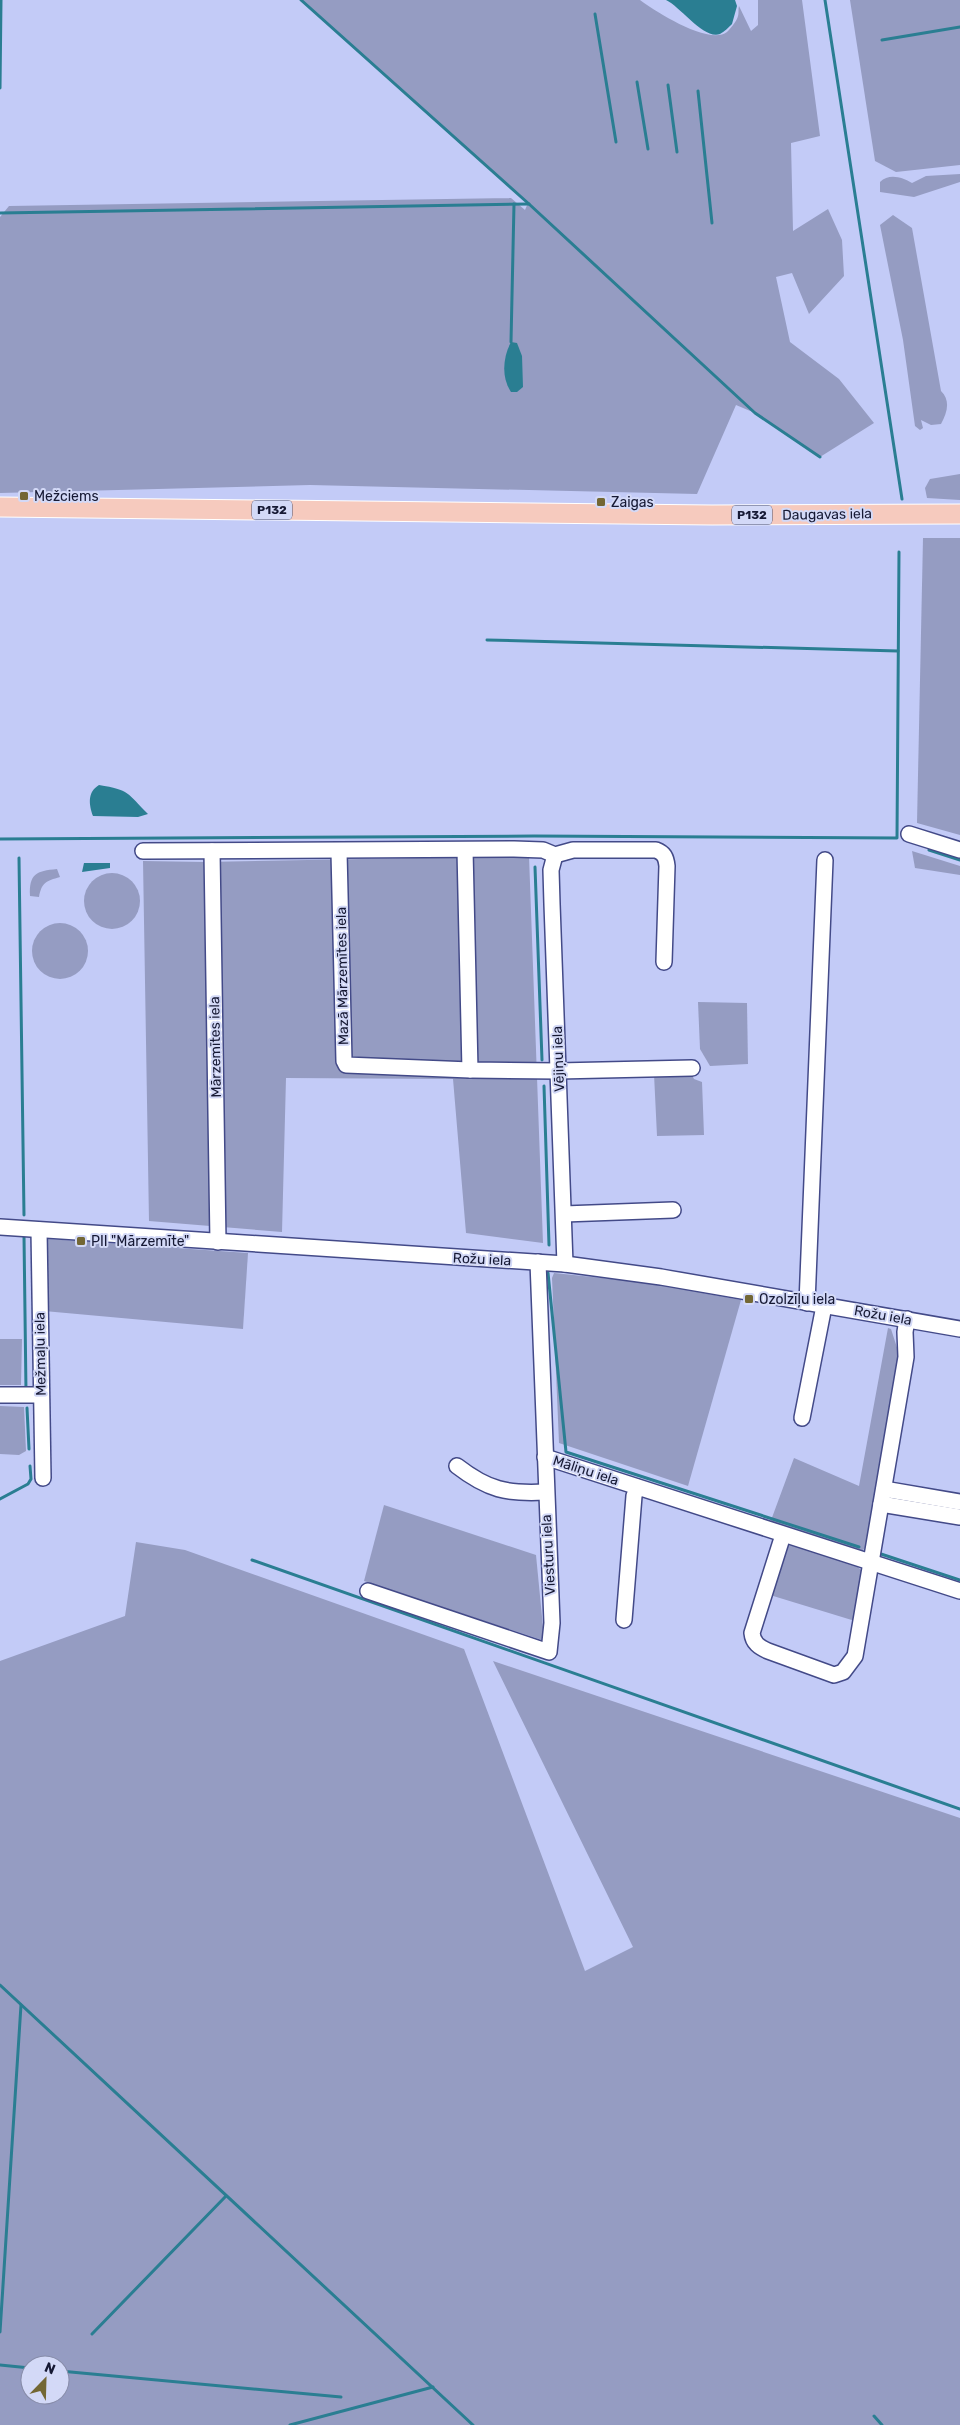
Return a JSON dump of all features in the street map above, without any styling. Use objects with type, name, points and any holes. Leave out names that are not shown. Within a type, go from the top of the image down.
[{"type":"main road","name":"Daugavas iela","points":[[0,507],[544,514],[960,514]]},
{"type":"street","points":[[909,834],[960,850]]},
{"type":"street","points":[[465,850],[470,1070],[558,1071],[692,1068]]},
{"type":"street","points":[[143,851],[543,850],[555,855],[573,850],[656,850],[662,852],[666,858],[667,866],[664,962]]},
{"type":"street","name":"Mārzemītes iela","points":[[212,852],[218,1242]]},
{"type":"street","name":"Mazā Mārzemītes iela","points":[[339,852],[344,1061],[346,1065],[470,1070]]},
{"type":"street","name":"Vējiņu iela","points":[[555,855],[552,870],[565,1264]]},
{"type":"street","points":[[807,1303],[825,860]]},
{"type":"street","points":[[564,1214],[673,1210]]},
{"type":"street","name":"Rožu iela","points":[[0,1227],[565,1264],[660,1277],[960,1329]]},
{"type":"street","name":"Mežmaļu iela","points":[[39,1230],[40,1395],[43,1478]]},
{"type":"street","name":"Māliņu iela","points":[[538,1262],[545,1457],[960,1591]]},
{"type":"street","points":[[802,1418],[824,1306]]},
{"type":"street","points":[[887,1316],[906,1351]]},
{"type":"street","points":[[783,1535],[752,1633],[753,1640],[758,1646],[768,1651],[834,1674],[843,1672],[855,1656],[906,1351],[907,1319]]},
{"type":"street","points":[[0,1395],[40,1395]]},
{"type":"street","name":"Viesturu iela","points":[[368,1591],[549,1652],[552,1623],[545,1457]]},
{"type":"street","points":[[457,1466],[469,1476],[503,1492],[546,1492]]},
{"type":"street","points":[[624,1620],[634,1496],[637,1487]]},
{"type":"street","points":[[883,1496],[960,1502]]},
{"type":"street","points":[[883,1496],[960,1517]]},
{"type":"shaded area","points":[[301,0],[640,0],[657,12],[682,25],[696,31],[719,35],[727,32],[735,22],[739,6],[751,31],[758,25],[758,0],[802,0],[820,136],[791,143],[793,231],[828,209],[842,240],[844,276],[809,314],[792,273],[776,277],[790,342],[839,379],[874,423],[820,457],[755,413],[736,405],[697,494],[310,485],[0,493],[0,217],[9,206],[511,198],[525,210],[528,203]]},
{"type":"shaded area","points":[[666,0],[735,0],[737,6],[732,24],[722,33],[714,35],[700,28]]},
{"type":"shaded area","points":[[850,0],[960,0],[960,165],[896,172],[875,161]]},
{"type":"shaded area","points":[[960,174],[960,182],[914,197],[880,192],[880,182],[891,177],[904,179],[912,183],[926,176]]},
{"type":"shaded area","points":[[893,215],[912,228],[941,391],[947,403],[945,416],[941,424],[931,425],[921,420],[923,428],[920,430],[915,426],[903,340],[880,225]]},
{"type":"shaded area","points":[[511,342],[517,343],[522,356],[523,387],[517,392],[511,392],[504,374],[506,354]]},
{"type":"shaded area","points":[[960,474],[960,500],[927,498],[925,488],[930,479]]},
{"type":"shaded area","points":[[923,538],[960,538],[960,835],[917,823]]},
{"type":"shaded area","points":[[99,785],[123,791],[148,814],[138,817],[93,816],[90,799],[92,791]]},
{"type":"shaded area","points":[[912,851],[960,866],[960,875],[915,868]]},
{"type":"shaded area","points":[[529,856],[543,1243],[466,1233],[453,1079],[286,1078],[282,1232],[149,1221],[143,861],[205,862]]},
{"type":"shaded area","points":[[84,863],[110,863],[110,868],[82,872]]},
{"type":"shaded area","points":[[57,869],[60,877],[45,883],[39,897],[30,896],[31,883],[35,875]]},
{"type":"shaded area","points":[[112,873],[123,875],[132,881],[138,890],[140,901],[138,912],[132,921],[123,927],[112,929],[101,927],[92,921],[86,912],[84,901],[86,890],[92,881],[101,875]]},
{"type":"shaded area","points":[[60,923],[71,925],[80,931],[86,940],[88,951],[86,962],[80,971],[71,977],[60,979],[49,977],[40,971],[34,962],[32,951],[34,940],[40,931],[49,925]]},
{"type":"shaded area","points":[[698,1002],[747,1003],[748,1064],[710,1066],[700,1049]]},
{"type":"shaded area","points":[[691,1073],[694,1079],[702,1082],[704,1135],[657,1136],[654,1074]]},
{"type":"shaded area","points":[[48,1239],[248,1253],[243,1329],[44,1311],[42,1247]]},
{"type":"shaded area","points":[[554,1273],[650,1283],[741,1300],[688,1486],[559,1443],[552,1278]]},
{"type":"shaded area","points":[[888,1328],[891,1329],[900,1357],[868,1545],[862,1551],[770,1523],[794,1458],[859,1486]]},
{"type":"shaded area","points":[[0,1339],[22,1339],[21,1385],[0,1385]]},
{"type":"shaded area","points":[[0,1406],[24,1407],[26,1451],[19,1455],[0,1454]]},
{"type":"shaded area","points":[[384,1505],[536,1555],[543,1627],[542,1640],[364,1581]]},
{"type":"shaded area","points":[[136,1542],[185,1550],[464,1649],[585,1971],[633,1947],[493,1661],[960,1818],[960,2425],[0,2425],[0,1661],[125,1616]]},
{"type":"shaded area","points":[[790,1545],[857,1566],[864,1573],[855,1621],[770,1595],[783,1550]]},
{"type":"waterway","points":[[0,88],[1,0]]},
{"type":"waterway","points":[[301,0],[529,204],[755,413],[820,457]]},
{"type":"waterway","points":[[825,0],[902,499]]},
{"type":"waterway","points":[[595,14],[616,142]]},
{"type":"waterway","points":[[882,40],[960,27]]},
{"type":"waterway","points":[[637,82],[648,149]]},
{"type":"waterway","points":[[668,85],[677,152]]},
{"type":"waterway","points":[[698,91],[712,223]]},
{"type":"waterway","points":[[511,342],[514,204]]},
{"type":"waterway","points":[[0,213],[529,204]]},
{"type":"waterway","points":[[0,839],[534,836],[897,838],[899,552]]},
{"type":"waterway","points":[[487,640],[898,651]]},
{"type":"waterway","points":[[929,850],[960,860]]},
{"type":"waterway","points":[[19,858],[24,1215]]},
{"type":"waterway","points":[[535,867],[542,1060]]},
{"type":"waterway","points":[[544,1086],[549,1245]]},
{"type":"waterway","points":[[24,1236],[26,1391]]},
{"type":"waterway","points":[[548,1273],[566,1452],[859,1547]]},
{"type":"waterway","points":[[27,1408],[29,1449]]},
{"type":"waterway","points":[[0,1499],[28,1484],[31,1479],[30,1466]]},
{"type":"waterway","points":[[881,1554],[960,1580]]},
{"type":"waterway","points":[[252,1560],[960,1809]]},
{"type":"waterway","points":[[0,1985],[473,2425]]},
{"type":"waterway","points":[[0,2332],[21,2005]]},
{"type":"waterway","points":[[92,2334],[226,2196]]},
{"type":"waterway","points":[[0,2365],[20,2367]]},
{"type":"waterway","points":[[70,2372],[341,2397]]},
{"type":"waterway","points":[[290,2425],[433,2387]]},
{"type":"waterway","points":[[874,2416],[882,2425]]},
{"type":"place","name":"Mežciems","points":[[24,496]]},
{"type":"place","name":"Zaigas","points":[[601,502]]},
{"type":"place","name":"PII \"Mārzemīte\"","points":[[81,1241]]},
{"type":"place","name":"Ozolzīļu iela","points":[[749,1299]]}]
